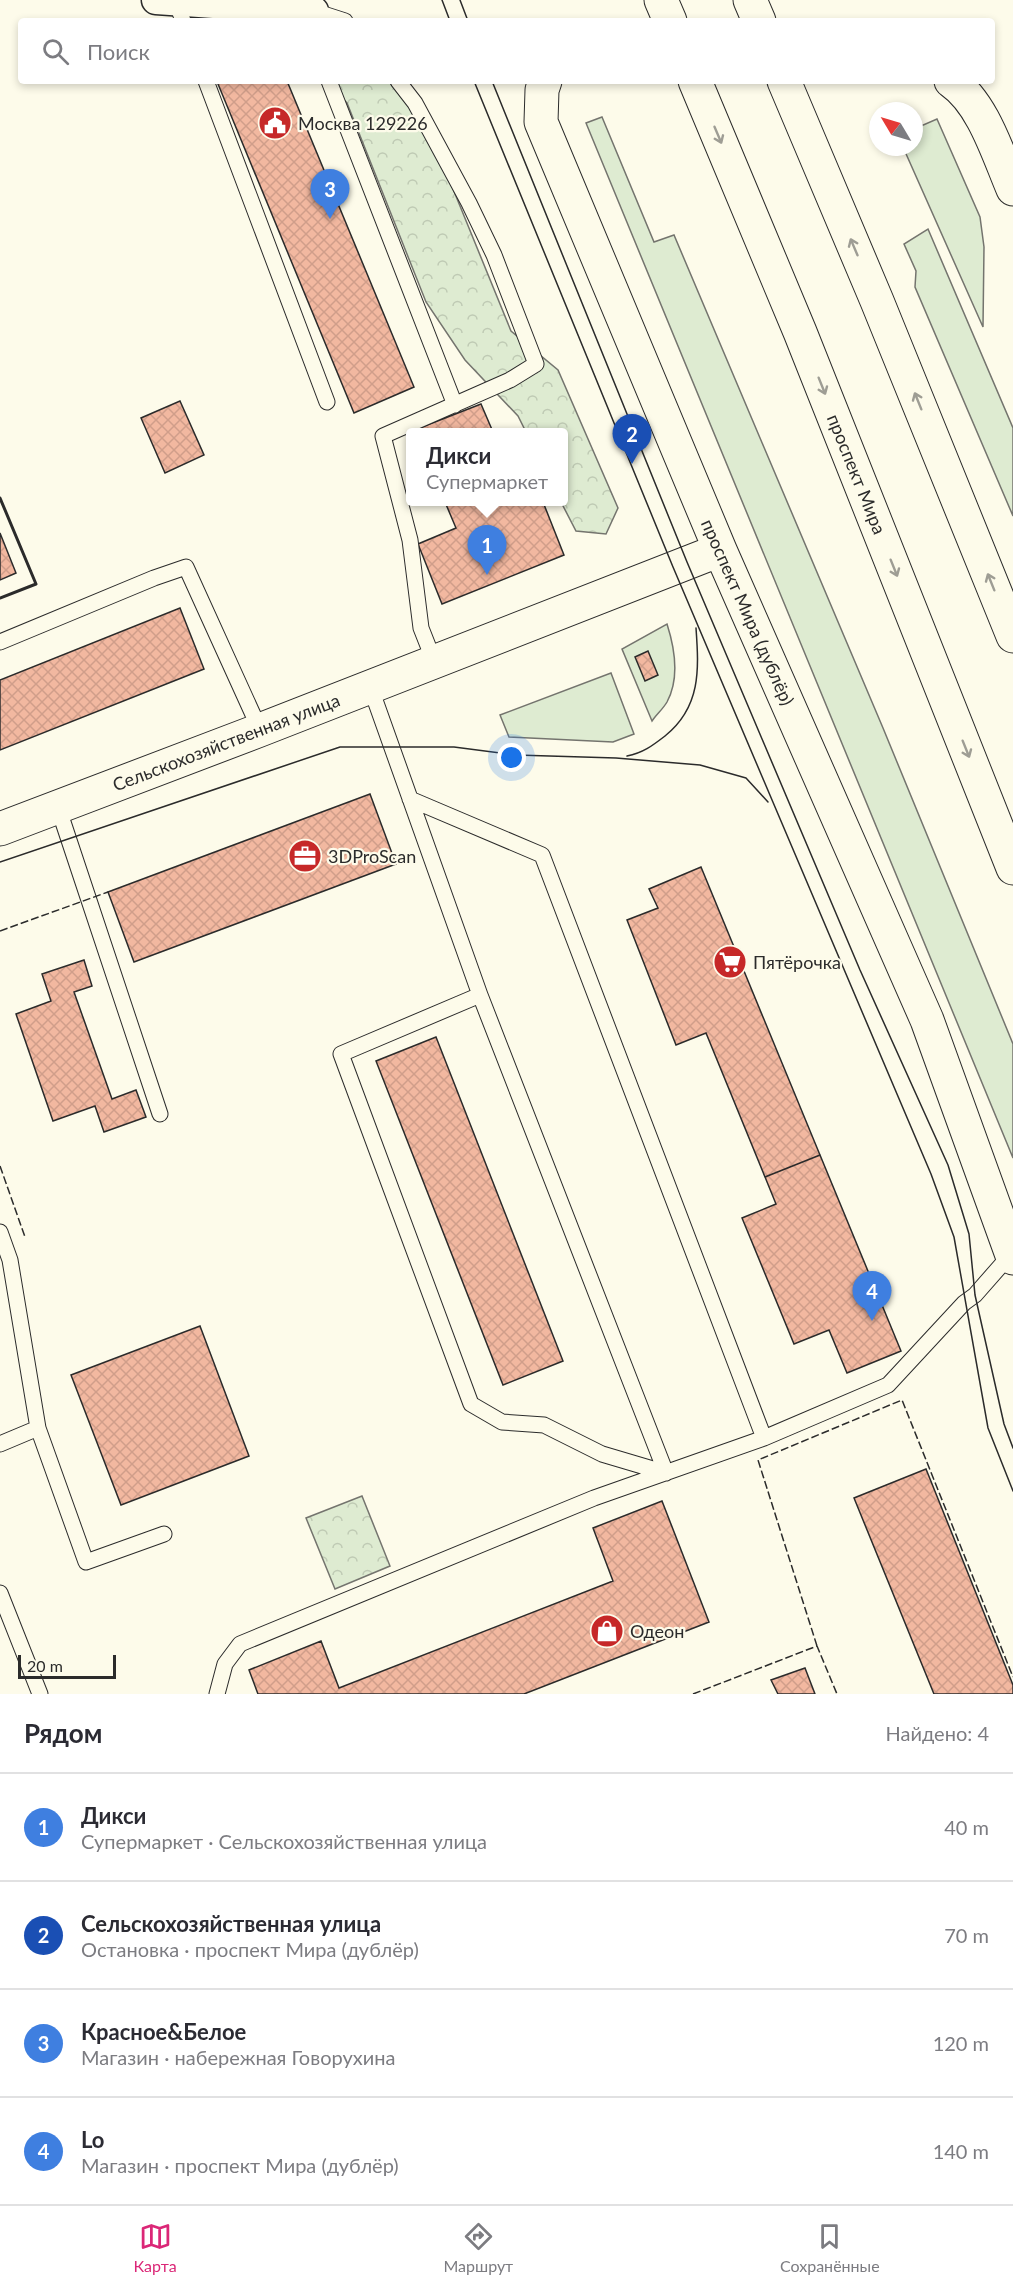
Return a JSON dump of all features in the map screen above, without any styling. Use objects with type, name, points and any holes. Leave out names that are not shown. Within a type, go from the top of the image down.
[{"type":"main road","points":[[661,0],[669,18]]},
{"type":"main road","points":[[750,0],[758,18]]},
{"type":"main road","name":"проспект Мира (дублёр)","points":[[544,84],[541,122],[720,550],[927,1020],[1012,1256]]},
{"type":"main road","name":"проспект Мира","points":[[696,84],[800,332],[1013,868]]},
{"type":"main road","points":[[785,84],[877,301],[1013,636]]},
{"type":"main road","points":[[956,84],[977,108],[1013,189]]},
{"type":"main road","name":"Сельскохозяйственная улица","points":[[0,829],[720,550]]},
{"type":"main road","name":"проспект Мира (дублёр)","points":[[969,1140],[987,1173],[1013,1202]]},
{"type":"street","points":[[172,7],[315,16]]},
{"type":"lane","points":[[207,84],[327,402]]},
{"type":"lane","points":[[330,84],[454,405]]},
{"type":"lane","points":[[400,84],[415,103],[470,203],[494,255],[536,364],[510,380],[383,436],[410,540],[421,628],[434,661]]},
{"type":"lane","points":[[0,642],[186,567],[260,730]]},
{"type":"lane","points":[[370,686],[480,995],[666,1473]]},
{"type":"lane","points":[[410,799],[542,855],[764,1438]]},
{"type":"lane","points":[[58,807],[160,1114]]},
{"type":"lane","points":[[480,995],[341,1054],[471,1404],[502,1422],[544,1425],[603,1454],[666,1473]]},
{"type":"lane","points":[[0,1232],[10,1260],[38,1428],[86,1562],[164,1534]]},
{"type":"lane","points":[[218,1694],[225,1664],[240,1644],[594,1498],[764,1438],[888,1385],[921,1352],[964,1302],[975,1294],[1012,1256]]},
{"type":"lane","points":[[0,1444],[38,1428]]},
{"type":"lane","points":[[0,1593],[40,1694]]},
{"type":"green space","points":[[328,84],[410,84],[511,331],[558,370],[618,508],[606,534],[576,531],[563,506],[568,506],[568,428],[524,428],[518,416],[465,360],[426,302],[347,103]]},
{"type":"green space","points":[[602,117],[654,242],[674,235],[883,728],[1013,1044],[1013,1158],[586,123]]},
{"type":"green space","points":[[937,119],[980,217],[984,247],[983,327],[907,156],[923,156],[923,125]]},
{"type":"green space","points":[[928,229],[1013,428],[1013,516],[915,287],[916,271],[904,244]]},
{"type":"green space","points":[[667,624],[674,653],[674,683],[667,702],[652,721],[622,649]]},
{"type":"green space","points":[[611,673],[634,734],[613,742],[509,737],[500,715]]},
{"type":"green space","points":[[362,1496],[390,1566],[335,1589],[306,1518]]},
{"type":"building","points":[[218,84],[288,84],[414,387],[354,413]]},
{"type":"building","points":[[180,401],[204,455],[165,473],[141,418]]},
{"type":"building","points":[[481,404],[491,428],[420,428]]},
{"type":"building","points":[[447,506],[545,506],[564,555],[442,604],[418,544],[456,528]]},
{"type":"building","points":[[0,533],[16,573],[0,580]]},
{"type":"building","points":[[180,608],[204,669],[0,750],[0,680]]},
{"type":"building","points":[[648,651],[658,675],[645,681],[635,657]]},
{"type":"building","points":[[370,794],[396,864],[134,962],[108,892]]},
{"type":"building","points":[[701,867],[820,1155],[765,1177],[706,1033],[676,1045],[627,920],[658,908],[649,889]]},
{"type":"building","points":[[84,960],[92,986],[74,992],[112,1099],[136,1090],[146,1117],[104,1132],[95,1106],[53,1121],[16,1014],[51,1001],[42,974]]},
{"type":"building","points":[[436,1037],[563,1361],[503,1385],[376,1061]]},
{"type":"building","points":[[820,1155],[901,1351],[847,1373],[829,1330],[794,1344],[742,1218],[776,1204],[765,1177]]},
{"type":"building","points":[[200,1326],[249,1456],[121,1505],[71,1375]]},
{"type":"building","points":[[926,1469],[1013,1685],[1013,1694],[934,1694],[854,1498]]},
{"type":"building","points":[[662,1501],[709,1622],[524,1694],[258,1694],[249,1670],[321,1641],[339,1688],[613,1581],[593,1528]]},
{"type":"building","points":[[805,1668],[815,1694],[778,1694],[771,1680]]},
{"type":"tram line","points":[[442,0],[449,18]]},
{"type":"tram line","points":[[460,0],[467,18]]},
{"type":"tram line","points":[[475,84],[673,567],[931,1174],[954,1237],[988,1428],[1013,1491]]},
{"type":"tram line","points":[[493,84],[687,562],[860,970],[948,1165],[969,1234],[975,1295],[1004,1424],[1013,1448]]},
{"type":"tram line","points":[[627,756],[643,751],[656,743],[677,725],[685,713],[695,687],[697,673],[696,628]]},
{"type":"tram line","points":[[0,862],[340,747],[454,747],[516,755],[616,758],[700,765],[746,778],[768,802]]},
{"type":"fence","points":[[0,931],[108,892]]},
{"type":"fence","points":[[0,1166],[25,1237]]},
{"type":"fence","points":[[817,1646],[758,1460],[902,1400],[1013,1677]]},
{"type":"fence","points":[[693,1694],[817,1646],[837,1694]]},
{"type":"wall","points":[[0,498],[36,584],[0,598]]},
{"type":"place","name":"Москва 129226","points":[[275,123]]},
{"type":"place","name":"Красное&Белое","points":[[330,219]]},
{"type":"place","name":"Сельскохозяйственная улица","points":[[632,464]]},
{"type":"place","name":"Дикси","points":[[487,575]]},
{"type":"place","name":"3DProScan","points":[[305,856]]},
{"type":"place","name":"Пятёрочка","points":[[730,962]]},
{"type":"place","name":"Lo","points":[[872,1321]]},
{"type":"place","name":"Одеон","points":[[607,1631]]}]
